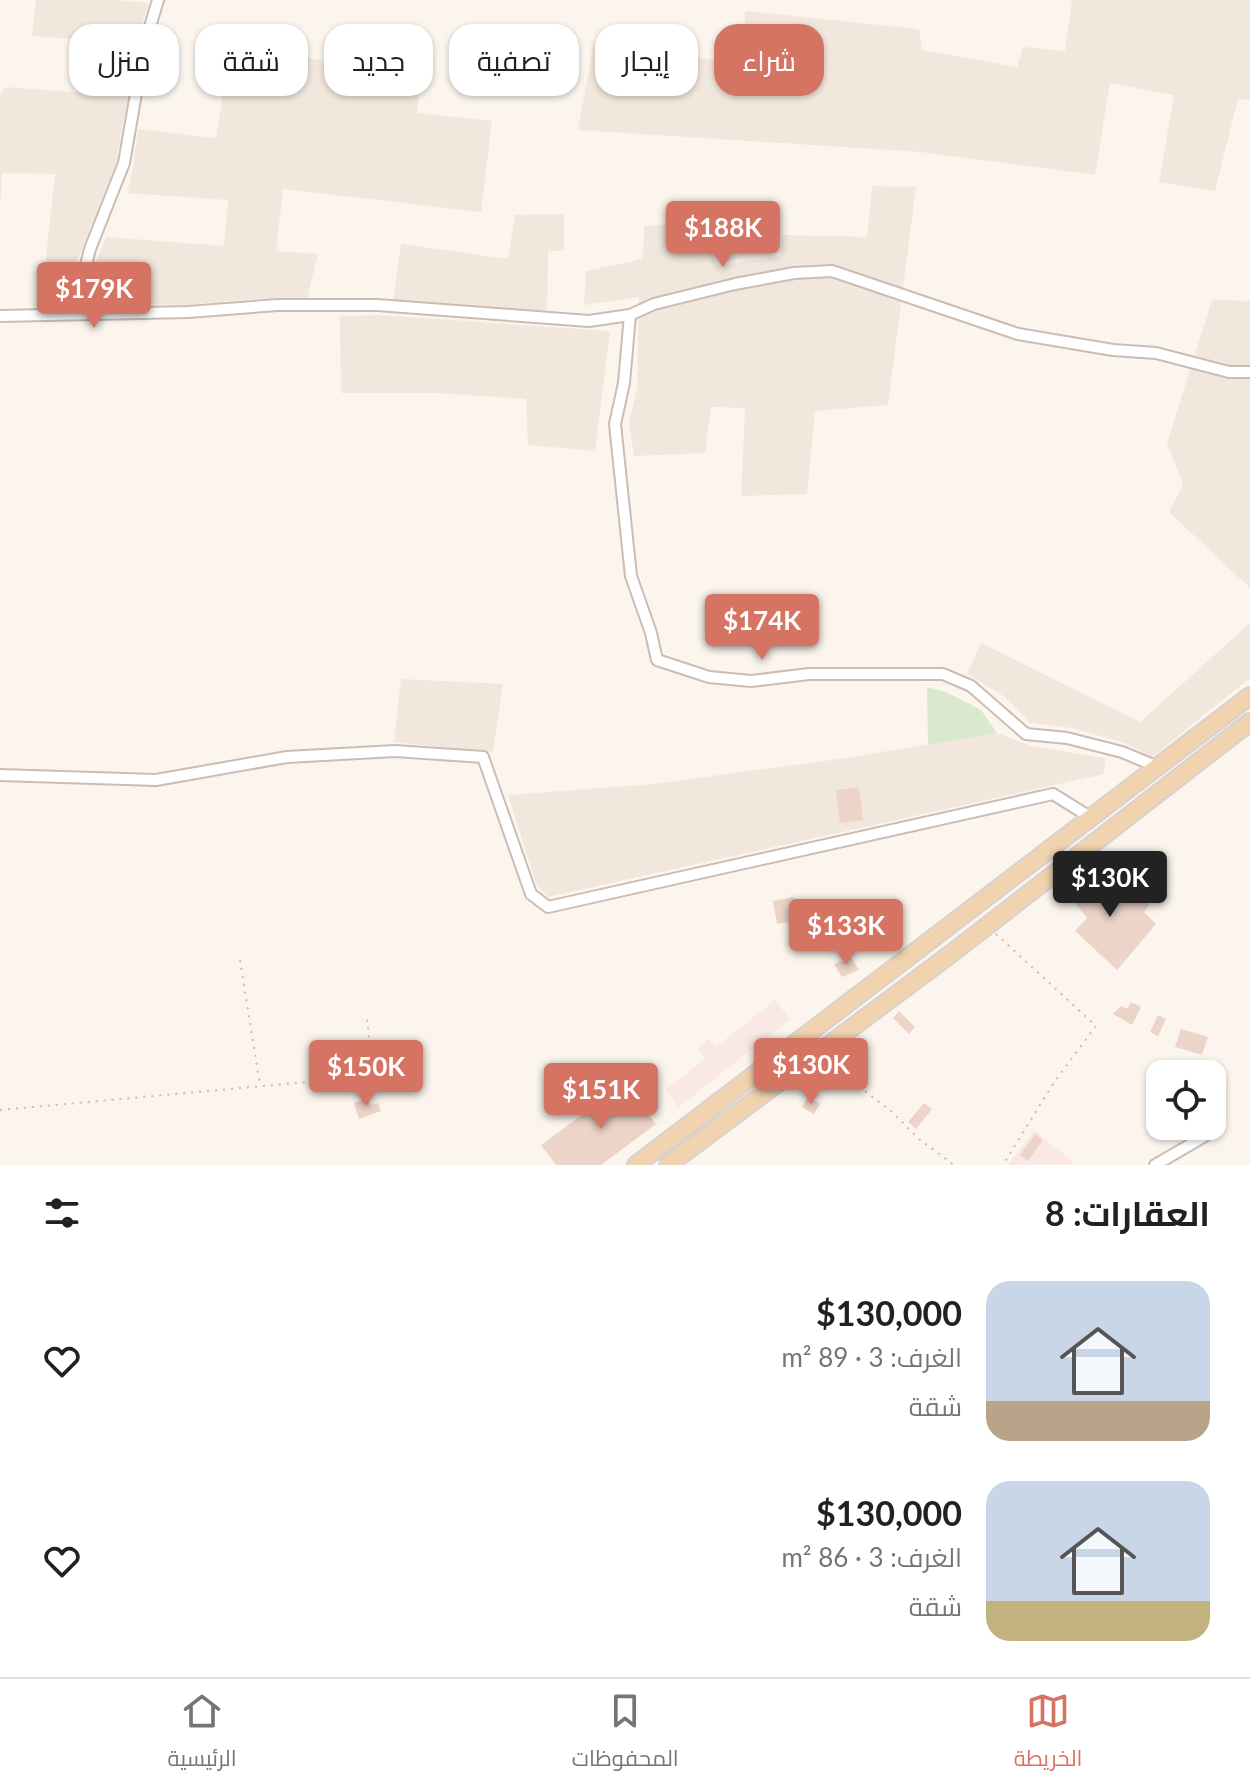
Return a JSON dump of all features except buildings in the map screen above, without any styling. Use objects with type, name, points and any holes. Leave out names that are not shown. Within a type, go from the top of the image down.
[{"type":"main road","points":[[636,1165],[1250,696]]},
{"type":"main road","points":[[668,1165],[1250,722]]},
{"type":"street","points":[[100,313],[91,297],[84,273],[90,249],[124,163],[144,47],[158,0]]},
{"type":"street","points":[[0,316],[188,312],[277,305],[377,305],[589,321],[630,315],[654,304],[735,284],[794,273],[832,271],[1018,334],[1113,350],[1156,353],[1229,372],[1250,372]]},
{"type":"street","points":[[630,315],[624,383],[615,424],[631,576],[657,660],[709,677],[751,681],[809,674],[943,674],[971,686],[1026,734],[1067,738],[1122,752],[1158,767]]},
{"type":"street","points":[[0,775],[156,780],[287,757],[395,751],[483,757],[531,894],[548,907],[1053,794],[1090,817]]},
{"type":"street","points":[[1155,1165],[1198,1140]]},
{"type":"path","points":[[987,925],[1096,1026],[1055,1081],[1003,1165]]},
{"type":"path","points":[[240,960],[260,1086]]},
{"type":"path","points":[[0,1110],[362,1077],[372,1069],[367,1018]]},
{"type":"path","points":[[820,1051],[829,1065],[891,1111],[919,1139],[954,1165]]},
{"type":"shaded area","points":[[36,0],[149,3],[142,24],[69,24],[69,38],[32,36]]},
{"type":"shaded area","points":[[1072,0],[1250,0],[1250,100],[1238,99],[1215,191],[1159,182],[1174,95],[1110,83],[1095,175],[921,152],[578,130],[593,46],[595,96],[698,96],[698,58],[714,60],[714,96],[824,96],[824,24],[744,24],[745,11],[919,29],[922,50],[1017,67],[1023,47],[1065,51]]},
{"type":"shaded area","points":[[308,58],[324,61],[324,96],[419,96],[417,113],[492,121],[481,212],[283,189],[276,251],[318,254],[307,299],[269,298],[184,305],[109,303],[92,271],[106,237],[224,246],[228,200],[127,193],[138,129],[216,138],[223,96],[308,96]]},
{"type":"shaded area","points":[[5,87],[69,92],[69,96],[128,96],[115,167],[75,266],[45,266],[55,174],[2,173],[0,209],[0,96]]},
{"type":"shaded area","points":[[872,186],[916,187],[888,405],[815,411],[807,494],[741,496],[745,408],[711,407],[705,453],[634,456],[629,422],[637,389],[639,297],[584,305],[586,271],[643,259],[644,226],[698,222],[717,266],[780,256],[783,235],[867,237]]},
{"type":"shaded area","points":[[564,214],[564,251],[548,251],[547,312],[393,302],[401,244],[508,259],[515,215]]},
{"type":"shaded area","points":[[1212,300],[1250,301],[1250,588],[1169,512],[1183,485],[1167,443]]},
{"type":"shaded area","points":[[380,315],[610,331],[595,451],[528,445],[526,399],[436,393],[341,393],[340,316]]},
{"type":"shaded area","points":[[1250,623],[1250,678],[1152,757],[1125,743],[1072,728],[1030,723],[1005,697],[967,674],[981,643],[1140,722]]},
{"type":"shaded area","points":[[401,679],[503,684],[493,752],[394,742]]},
{"type":"shaded area","points":[[997,733],[1031,746],[1105,758],[1104,774],[548,897],[536,883],[508,795],[653,784],[839,759]]},
{"type":"shaded area","points":[[775,1000],[790,1019],[679,1107],[665,1090],[705,1059],[697,1048],[709,1039],[716,1047]]},
{"type":"shaded area","points":[[1034,1130],[1073,1162],[1071,1165],[1008,1165]]},
{"type":"green space","points":[[927,687],[946,692],[981,710],[997,733],[928,745]]}]
